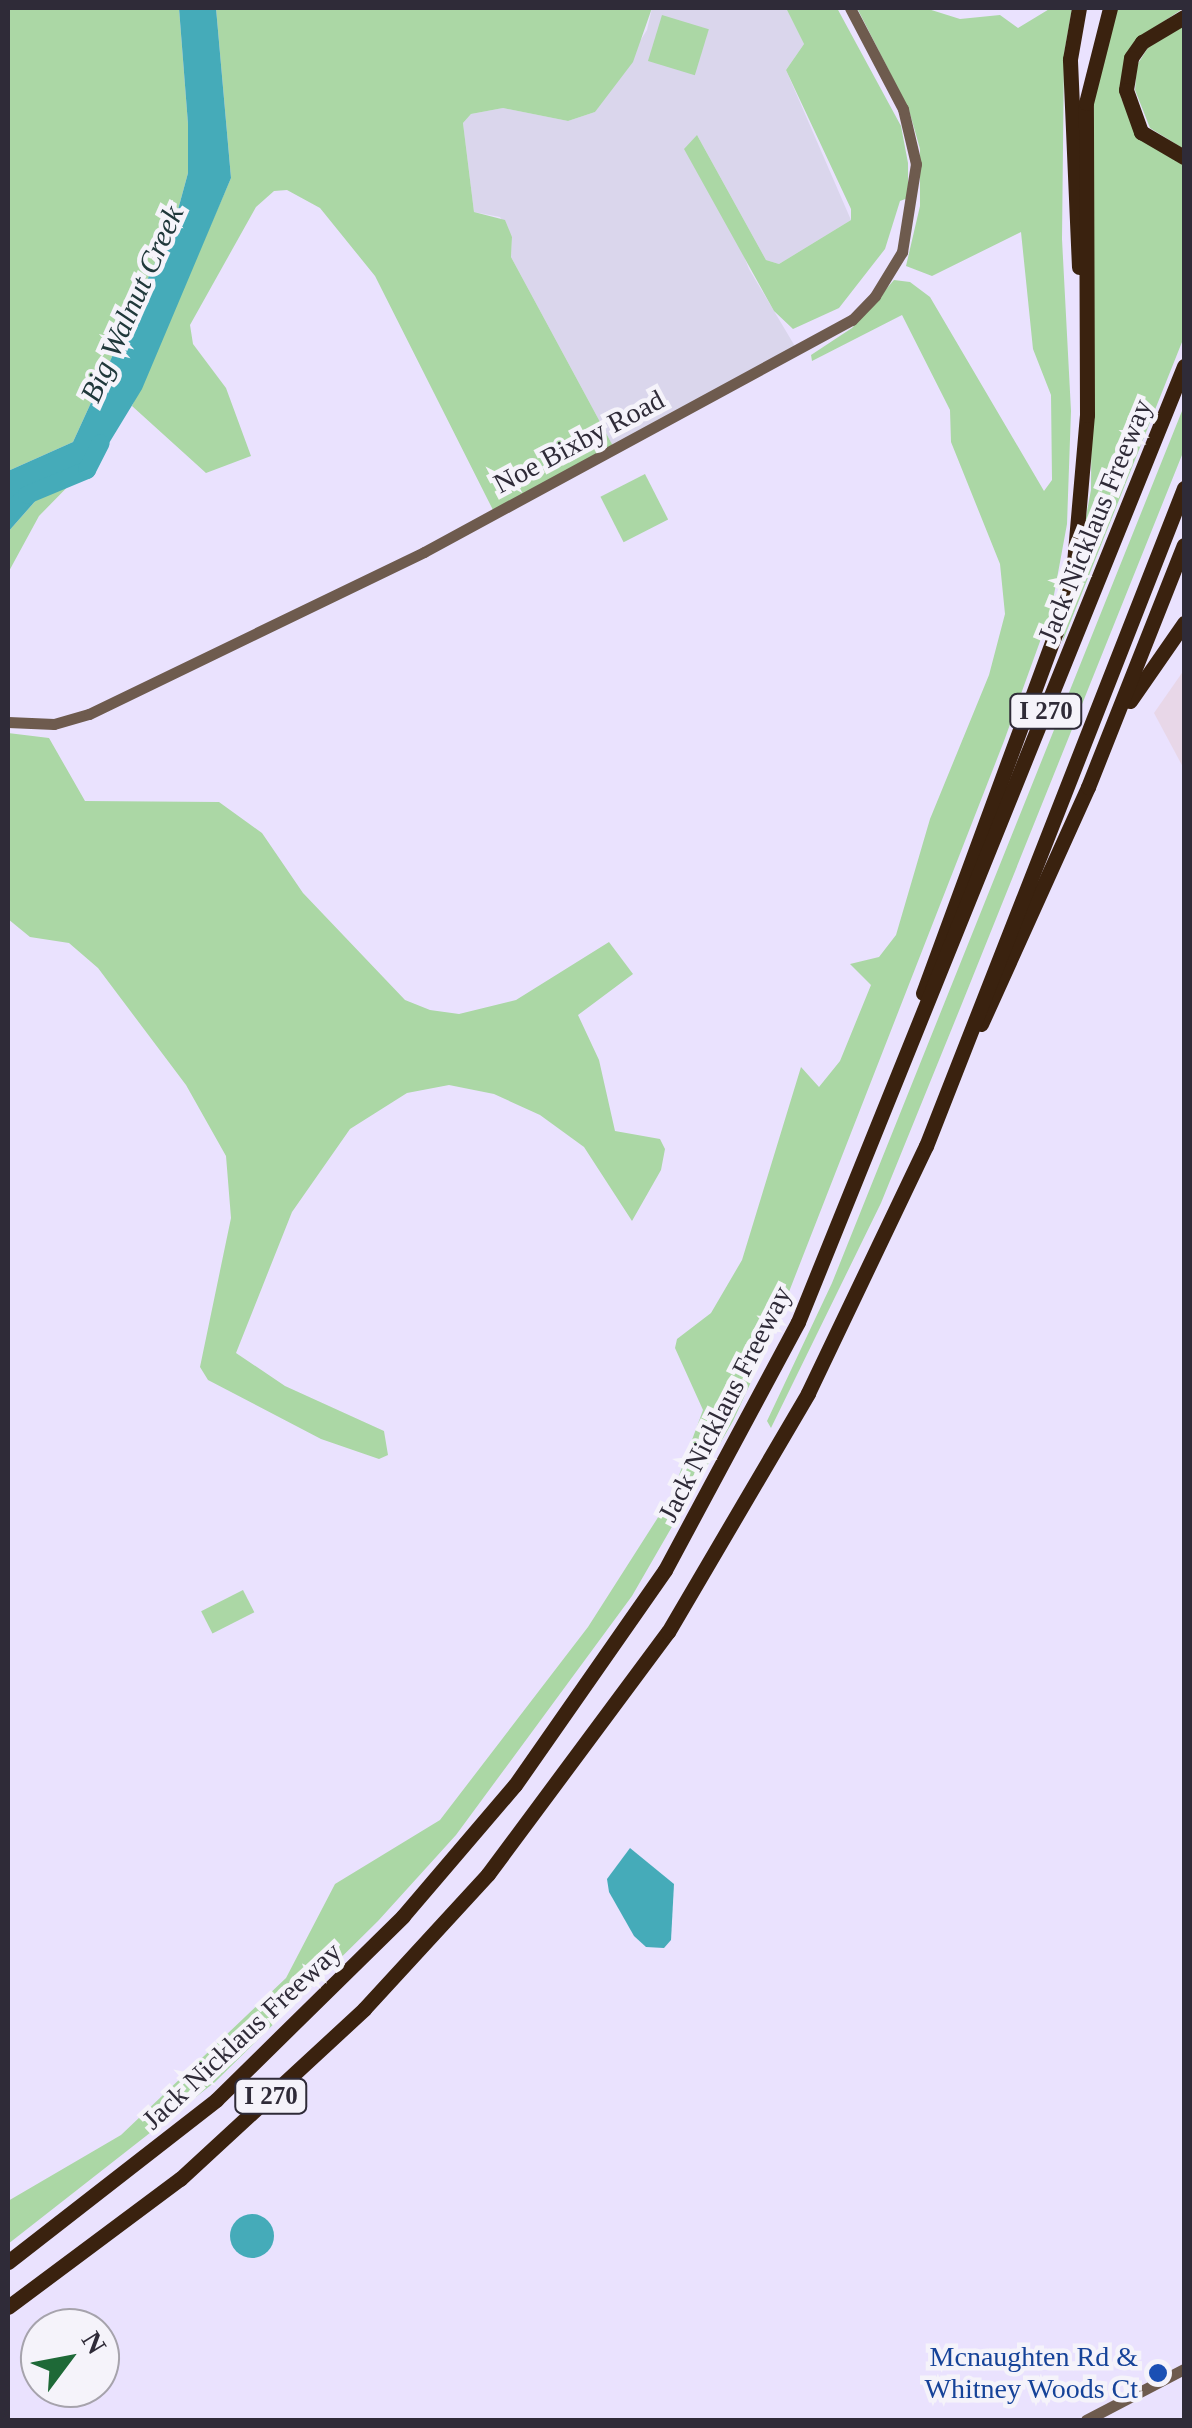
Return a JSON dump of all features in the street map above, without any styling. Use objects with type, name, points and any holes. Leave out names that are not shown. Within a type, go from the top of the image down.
[{"type":"highway","points":[[1080,8],[1070,59],[1070,141],[1072,232],[1086,306]]},
{"type":"highway","points":[[906,1055],[931,962],[1040,676],[1074,562],[1086,477],[1086,104],[1110,8]]},
{"type":"highway","points":[[1184,18],[1142,42],[1132,58],[1126,90],[1141,132],[1184,157]]},
{"type":"highway","name":"Jack Nicklaus Freeway","points":[[8,2262],[158,2150],[337,1986],[465,1846],[560,1724],[666,1570],[749,1423],[798,1322],[1184,366]]},
{"type":"highway","name":"I 270","points":[[8,2307],[180,2179],[316,2056],[428,1942],[569,1771],[739,1518],[817,1375],[926,1146],[1184,488]]},
{"type":"highway","points":[[926,1146],[1114,725],[1184,545]]},
{"type":"highway","points":[[1114,725],[1184,623]]},
{"type":"highway","points":[[8,2316],[30,2291]]},
{"type":"street","name":"Noe Bixby Road","points":[[8,722],[54,724],[89,714],[441,544],[852,320],[876,296],[902,252],[912,220],[916,164],[903,109],[850,8]]},
{"type":"street","points":[[1086,2420],[1184,2369]]},
{"type":"shaded area","points":[[652,8],[786,8],[804,44],[786,70],[851,220],[779,264],[766,260],[697,135],[749,269],[796,348],[613,446],[511,257],[512,237],[500,217],[474,212],[463,123],[471,114],[503,108],[568,121],[595,112],[647,30]]},
{"type":"shaded area","points":[[1184,670],[1184,769],[1154,713]]},
{"type":"green space","points":[[8,8],[179,8],[188,173],[176,217],[73,442],[8,471]]},
{"type":"green space","points":[[216,8],[652,8],[633,62],[595,112],[568,121],[503,108],[471,114],[463,123],[474,212],[505,220],[512,237],[511,257],[613,446],[493,510],[375,276],[320,208],[287,190],[274,191],[256,207],[190,325],[193,344],[226,388],[251,456],[206,473],[132,406],[231,178]]},
{"type":"green space","points":[[786,8],[837,8],[901,126],[908,163],[908,198],[900,201],[885,249],[839,308],[793,329],[774,311],[684,149],[697,135],[766,260],[779,264],[851,220],[851,209],[786,70],[804,44]]},
{"type":"green space","points":[[857,8],[925,8],[960,19],[1000,15],[1018,28],[1051,8],[1072,8],[1064,54],[1062,239],[1071,411],[1067,524],[1051,611],[1004,741],[769,1343],[733,1421],[632,1596],[456,1835],[378,1921],[215,2082],[8,2244],[8,2201],[121,2135],[286,1978],[335,1884],[440,1820],[588,1627],[671,1497],[703,1410],[675,1348],[677,1339],[711,1313],[742,1260],[801,1067],[819,1087],[840,1061],[871,985],[850,964],[879,957],[896,935],[930,819],[989,675],[1005,614],[1000,564],[951,442],[950,410],[902,315],[812,361],[811,355],[852,328],[894,280],[910,282],[930,297],[1044,491],[1052,480],[1051,395],[1033,349],[1021,232],[932,276],[906,266],[920,206],[920,149],[909,110]]},
{"type":"green space","points":[[1117,8],[1184,8],[1137,39],[1121,98],[1142,139],[1184,161],[1184,337],[1062,643],[1091,490],[1094,90]]},
{"type":"green space","points":[[662,15],[709,29],[695,75],[648,61]]},
{"type":"green space","points":[[1184,24],[1184,149],[1150,128],[1135,90],[1137,65],[1149,46]]},
{"type":"green space","points":[[1184,406],[1184,450],[961,1006],[881,1203],[771,1428],[767,1421],[832,1283]]},
{"type":"green space","points":[[85,469],[39,516],[8,573],[8,532],[45,490]]},
{"type":"green space","points":[[645,474],[668,519],[624,542],[600,497]]},
{"type":"green space","points":[[8,733],[49,738],[85,801],[219,802],[262,833],[303,893],[405,1000],[430,1010],[459,1014],[516,1000],[609,942],[633,974],[578,1015],[599,1060],[615,1131],[660,1139],[665,1149],[661,1170],[632,1221],[584,1147],[540,1115],[494,1094],[449,1085],[407,1093],[350,1129],[292,1212],[236,1353],[285,1386],[384,1431],[388,1455],[379,1459],[321,1439],[208,1380],[200,1367],[231,1218],[226,1156],[186,1085],[98,968],[69,943],[30,937],[8,919]]},
{"type":"green space","points":[[243,1590],[254,1612],[212,1634],[201,1611]]},
{"type":"water","points":[[179,8],[216,8],[231,178],[142,389],[103,453],[45,490],[8,532],[8,471],[73,442],[176,217],[188,173]]},
{"type":"water","points":[[630,1848],[674,1884],[671,1940],[664,1948],[646,1947],[634,1936],[609,1892],[607,1879]]},
{"type":"water","points":[[252,2214],[267,2221],[274,2236],[267,2251],[252,2258],[237,2251],[230,2236],[237,2221]]},
{"type":"waterway","name":"Big Walnut Creek","points":[[8,513],[27,495],[87,470],[101,443]]},
{"type":"place","name":"Mcnaughten Rd & Whitney Woods Ct","points":[[1158,2373]]}]
